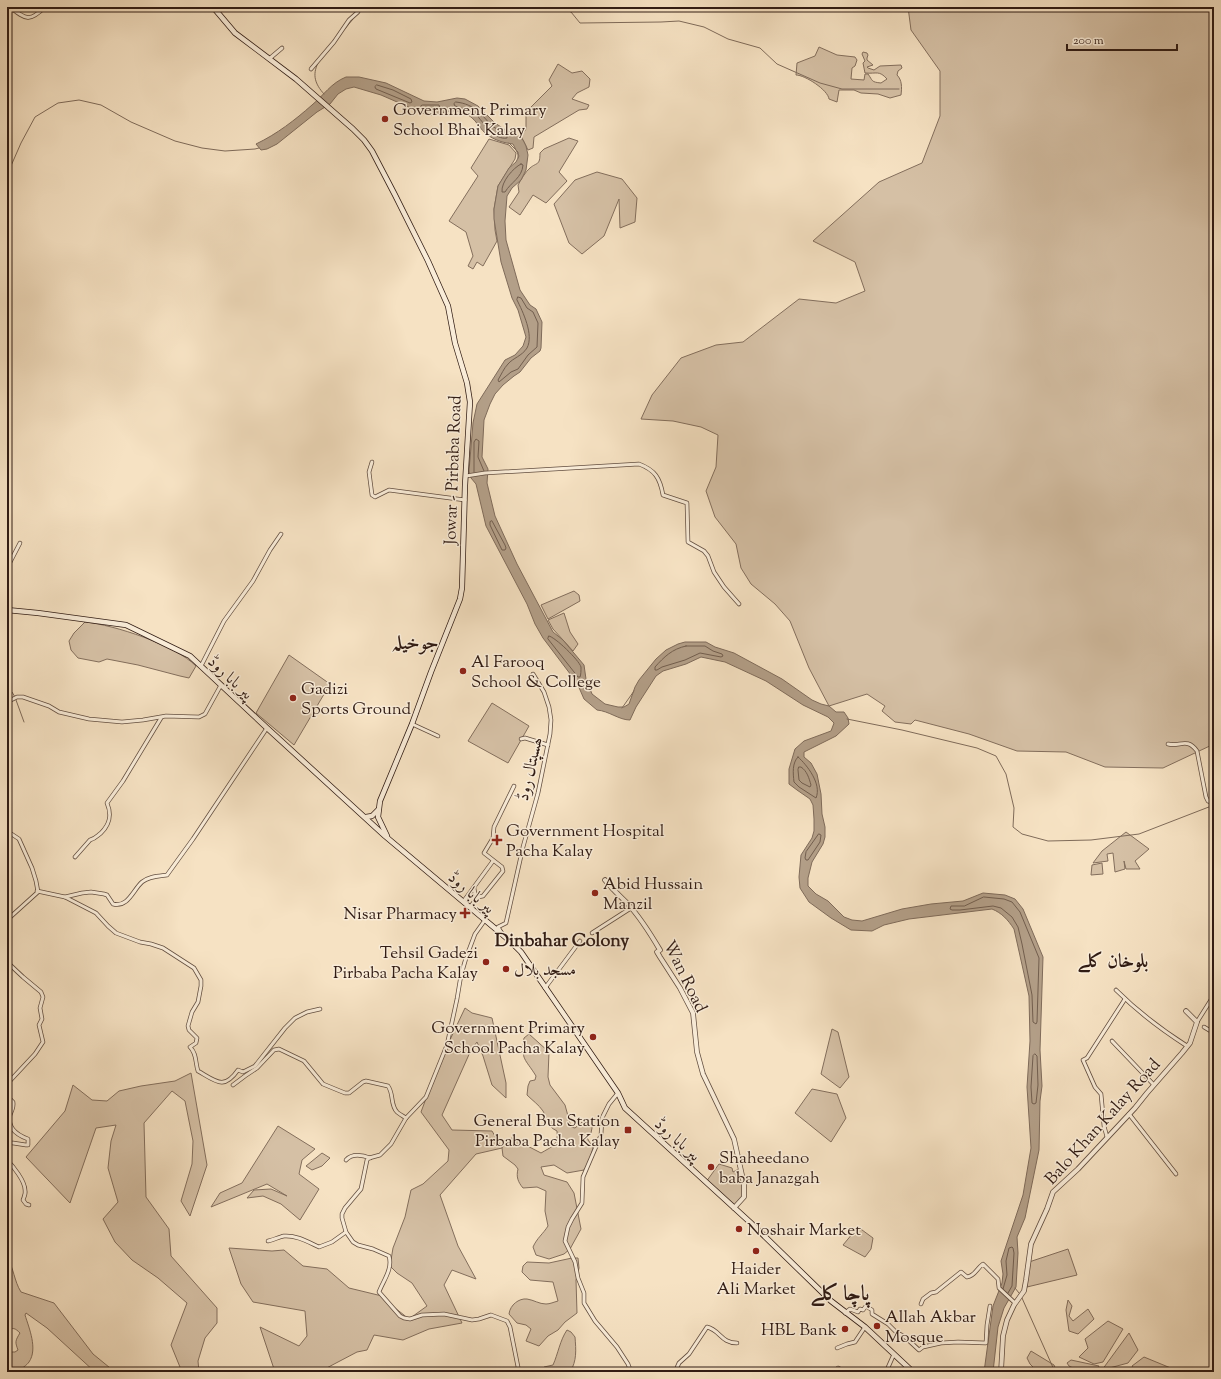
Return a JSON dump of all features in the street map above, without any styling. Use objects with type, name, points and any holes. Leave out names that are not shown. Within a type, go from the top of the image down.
[{"type":"main road","name":"Jowar - Pirbaba Road","points":[[213,7],[234,33],[296,79],[353,129],[372,151],[428,262],[448,306],[455,342],[467,383],[470,402],[462,588],[460,599],[430,672],[412,724],[378,810]]},
{"type":"main road","name":"پیر بابا روڈ","points":[[7,610],[126,625],[190,656],[389,839],[503,935],[521,952],[618,1093],[625,1108],[734,1208],[831,1301],[865,1327],[913,1372]]},
{"type":"main road","points":[[366,818],[372,816],[378,810]]},
{"type":"main road","points":[[378,810],[378,817],[389,839]]},
{"type":"street","points":[[10,7],[20,15],[30,18],[36,16],[45,7]]},
{"type":"street","points":[[311,69],[334,42],[349,20],[358,12]]},
{"type":"street","points":[[269,59],[282,48]]},
{"type":"street","points":[[372,462],[369,472],[372,495],[375,497],[390,490],[465,500]]},
{"type":"street","points":[[466,476],[485,473],[639,464],[647,467],[653,471],[661,483],[663,495],[686,503],[688,542],[704,551],[724,587],[739,604]]},
{"type":"street","points":[[201,666],[224,622],[252,581],[281,534]]},
{"type":"street","points":[[7,568],[20,543]]},
{"type":"street","name":"ھسپتال روڈ","points":[[503,935],[498,927],[506,922],[523,847],[538,793],[548,744],[551,720],[549,707],[544,692],[533,674]]},
{"type":"street","points":[[9,700],[17,697],[39,702],[59,712],[89,719],[122,722],[181,715],[199,717],[205,714],[221,685]]},
{"type":"street","points":[[75,857],[90,840],[94,840],[108,824],[110,811],[107,803],[124,780],[161,718]]},
{"type":"street","points":[[412,724],[438,736]]},
{"type":"street","points":[[65,897],[90,892],[107,895],[113,904],[122,904],[142,882],[154,876],[167,875],[193,839],[267,728]]},
{"type":"street","points":[[521,739],[525,738],[548,744]]},
{"type":"street","points":[[1168,744],[1182,743],[1194,746],[1197,751],[1206,797],[1208,801],[1214,803]]},
{"type":"street","points":[[470,907],[478,897],[483,896],[503,871],[502,867],[484,853],[493,838],[494,827],[514,786]]},
{"type":"street","points":[[7,831],[20,839],[32,868],[37,891]]},
{"type":"street","points":[[463,902],[494,861]]},
{"type":"street","name":"Wan Road","points":[[605,880],[631,908],[650,932],[660,950],[657,952],[680,988],[693,1013],[697,1052],[700,1065],[734,1139],[744,1184],[744,1197],[734,1208]]},
{"type":"street","points":[[474,888],[475,894],[478,897]]},
{"type":"street","points":[[37,891],[65,897],[96,913],[116,932],[140,942],[162,948],[194,968],[201,980],[201,986],[198,1002],[189,1020],[189,1030],[197,1038],[196,1043],[190,1047],[195,1053],[198,1071],[217,1082],[225,1082],[232,1079],[238,1070],[243,1072],[255,1066],[285,1028],[295,1018],[307,1012],[320,1009]]},
{"type":"street","points":[[7,920],[37,891]]},
{"type":"street","points":[[592,933],[631,908]]},
{"type":"street","points":[[346,1160],[353,1156],[370,1158],[380,1155],[391,1144],[406,1118],[426,1097],[447,1045],[464,964],[474,937],[485,920]]},
{"type":"street","points":[[545,988],[580,941]]},
{"type":"street","points":[[7,962],[41,992],[43,997],[40,1008],[42,1019],[39,1026],[43,1042],[35,1054],[7,1084]]},
{"type":"street","points":[[1116,990],[1172,1036],[1187,1046]]},
{"type":"street","points":[[1186,1011],[1197,1022],[1214,995]]},
{"type":"street","points":[[1107,1137],[1103,1118],[1101,1094],[1095,1086],[1083,1060],[1087,1058],[1125,998]]},
{"type":"street","name":"Balo Khan Kalay Road","points":[[1001,1372],[1003,1336],[1007,1320],[1015,1303],[1024,1291],[1031,1244],[1053,1192],[1078,1169],[1154,1085],[1187,1046],[1194,1033],[1197,1022]]},
{"type":"street","points":[[1204,1027],[1214,1033]]},
{"type":"street","points":[[1112,1042],[1154,1085]]},
{"type":"street","points":[[233,1085],[257,1068],[274,1050],[279,1049],[304,1061],[323,1084],[340,1092],[348,1093],[366,1081],[388,1086],[394,1107],[397,1112],[406,1118]]},
{"type":"street","points":[[618,1093],[609,1104],[602,1118],[601,1135],[583,1177],[582,1203],[570,1223],[565,1241],[575,1262],[578,1278],[584,1293],[584,1303],[595,1321],[617,1347],[628,1364],[631,1372]]},
{"type":"street","points":[[7,1096],[14,1105],[10,1117],[10,1126],[18,1136],[28,1139],[29,1141],[28,1145],[13,1142],[7,1143]]},
{"type":"street","points":[[1129,1114],[1176,1174]]},
{"type":"street","points":[[370,1158],[367,1160],[363,1184],[342,1214],[346,1232],[353,1242],[389,1256],[390,1260],[387,1275],[379,1292],[400,1316],[404,1318],[410,1319],[422,1315],[444,1314],[472,1320],[491,1316],[507,1321],[510,1327],[518,1372]]},
{"type":"street","points":[[7,1160],[13,1165],[24,1186],[25,1190],[23,1200],[29,1205]]},
{"type":"street","points":[[268,1241],[283,1236],[288,1236],[308,1241],[318,1247],[332,1242],[346,1232]]},
{"type":"street","points":[[921,1304],[923,1299],[931,1293],[936,1292],[961,1272],[969,1277],[973,1275],[983,1264],[998,1279],[999,1288],[1015,1303]]},
{"type":"street","points":[[845,1312],[850,1309],[858,1312],[860,1309],[863,1310],[866,1306],[872,1310],[872,1314],[905,1337],[919,1350],[923,1347],[941,1343],[986,1343],[990,1306]]},
{"type":"street","points":[[675,1372],[679,1363],[689,1354],[707,1327],[713,1329],[725,1341],[737,1344]]},
{"type":"street","points":[[837,1348],[855,1342],[865,1327]]},
{"type":"street","points":[[886,1372],[894,1354]]},
{"type":"street","points":[[837,1372],[838,1368],[846,1372]]},
{"type":"shaded area","points":[[908,7],[1214,7],[1214,744],[1163,768],[1105,767],[1066,752],[1017,751],[969,734],[915,720],[911,724],[895,722],[882,711],[885,706],[867,694],[829,706],[809,668],[790,621],[775,604],[751,584],[741,568],[736,544],[715,517],[706,491],[716,467],[718,435],[701,427],[673,421],[641,419],[652,395],[681,358],[716,345],[743,342],[799,299],[836,303],[865,291],[855,262],[813,241],[879,182],[922,163],[940,116],[940,71],[911,30]]},
{"type":"shaded area","points":[[819,47],[837,55],[855,57],[857,60],[855,66],[852,68],[851,79],[864,80],[865,74],[868,74],[875,82],[881,83],[887,79],[880,73],[865,73],[863,52],[867,53],[867,60],[873,65],[867,67],[868,68],[874,70],[880,66],[901,65],[902,68],[898,71],[897,75],[900,79],[902,89],[901,95],[890,98],[878,94],[861,93],[854,90],[839,90],[837,102],[829,99],[825,91],[816,84],[805,77],[796,75],[797,63],[815,56]]},
{"type":"shaded area","points":[[558,64],[572,73],[582,71],[590,79],[589,87],[577,93],[572,99],[589,105],[587,109],[579,110],[534,137],[533,148],[528,150],[521,136],[526,129],[526,112],[552,86],[549,80]]},
{"type":"shaded area","points":[[569,138],[578,141],[559,172],[567,181],[546,203],[533,195],[520,215],[509,207],[519,192],[518,185],[523,176],[532,166],[539,162],[540,153],[544,149]]},
{"type":"shaded area","points":[[489,139],[509,145],[516,153],[515,159],[498,186],[494,209],[497,241],[483,266],[477,262],[473,269],[468,266],[473,256],[466,232],[449,221],[478,176],[471,168]]},
{"type":"shaded area","points":[[597,172],[622,179],[637,198],[635,222],[620,228],[619,199],[604,236],[582,254],[569,243],[554,204],[575,180]]},
{"type":"shaded area","points":[[574,591],[579,595],[580,601],[548,619],[541,605]]},
{"type":"shaded area","points":[[564,613],[570,632],[578,644],[573,651],[553,629],[548,620]]},
{"type":"shaded area","points":[[85,622],[112,627],[144,637],[174,651],[196,666],[189,678],[107,659],[99,662],[78,658],[71,650],[69,641],[74,633]]},
{"type":"shaded area","name":"Gadizi Sports Ground","points":[[289,655],[330,684],[294,745],[256,713]]},
{"type":"shaded area","points":[[492,703],[529,726],[508,763],[468,741]]},
{"type":"shaded area","points":[[1126,832],[1149,849],[1135,861],[1140,869],[1126,869],[1124,861],[1125,869],[1115,872],[1113,853],[1107,854],[1108,861],[1093,863],[1102,851]]},
{"type":"shaded area","points":[[1102,863],[1103,874],[1091,875],[1092,865]]},
{"type":"shaded area","points":[[465,1008],[472,1013],[492,1018],[506,1083],[506,1098],[492,1085],[477,1042],[471,1050],[442,1115],[452,1130],[492,1131],[502,1148],[476,1154],[440,1195],[458,1246],[476,1279],[452,1270],[444,1285],[462,1323],[429,1329],[403,1340],[374,1335],[367,1350],[357,1352],[319,1372],[275,1372],[260,1327],[299,1346],[307,1336],[305,1311],[253,1302],[241,1284],[229,1248],[272,1251],[284,1250],[303,1266],[327,1269],[349,1288],[382,1296],[409,1319],[427,1306],[412,1283],[397,1273],[390,1266],[393,1248],[405,1217],[411,1190],[423,1184],[448,1161],[449,1150],[421,1112],[440,1061]]},
{"type":"shaded area","points":[[832,1029],[838,1032],[849,1077],[840,1088],[821,1074]]},
{"type":"shaded area","points":[[529,1034],[549,1052],[548,1077],[550,1085],[565,1105],[571,1127],[575,1128],[582,1122],[593,1123],[591,1133],[586,1136],[593,1148],[589,1162],[584,1170],[567,1173],[554,1165],[541,1167],[544,1175],[567,1182],[574,1193],[581,1229],[570,1249],[564,1254],[549,1259],[536,1255],[533,1247],[548,1226],[545,1211],[546,1191],[537,1187],[523,1188],[518,1179],[518,1169],[503,1156],[502,1148],[506,1141],[512,1138],[541,1153],[554,1145],[557,1140],[557,1131],[550,1127],[543,1111],[527,1095],[530,1081],[535,1080],[536,1076],[525,1059],[523,1051],[524,1038]]},
{"type":"shaded area","points":[[191,1073],[207,1165],[190,1216],[181,1201],[192,1164],[193,1141],[185,1101],[172,1091],[144,1123],[146,1197],[169,1229],[171,1256],[217,1308],[217,1323],[205,1338],[198,1361],[199,1372],[182,1372],[171,1345],[187,1303],[158,1278],[132,1260],[115,1242],[103,1219],[118,1202],[108,1168],[111,1141],[116,1125],[96,1128],[70,1203],[26,1157],[65,1111],[73,1085],[92,1100],[107,1101],[119,1091],[175,1081]]},
{"type":"shaded area","points":[[812,1089],[837,1094],[846,1118],[831,1142],[795,1113]]},
{"type":"shaded area","points":[[278,1126],[315,1149],[302,1160],[299,1174],[319,1189],[300,1220],[281,1204],[263,1196],[247,1198],[254,1190],[271,1189],[287,1196],[267,1184],[211,1207],[220,1193],[242,1183]]},
{"type":"shaded area","points":[[322,1153],[330,1158],[322,1166],[312,1170],[306,1166]]},
{"type":"shaded area","points":[[719,1164],[732,1168],[733,1172],[739,1169],[745,1193],[734,1208],[706,1182]]},
{"type":"shaded area","points":[[858,1227],[873,1238],[871,1249],[865,1257],[843,1245]]},
{"type":"shaded area","points":[[1068,1249],[1077,1275],[1027,1287],[1029,1262]]},
{"type":"shaded area","points":[[7,1258],[21,1292],[54,1303],[93,1354],[115,1372],[95,1372],[47,1328],[26,1313],[25,1315],[33,1345],[32,1357],[28,1363],[17,1372],[7,1372],[7,1353],[18,1350],[16,1342],[20,1333],[14,1329],[7,1331]]},
{"type":"shaded area","points":[[578,1258],[579,1268],[576,1280],[577,1313],[565,1322],[558,1330],[548,1336],[539,1346],[526,1341],[531,1329],[526,1325],[517,1323],[509,1314],[513,1305],[524,1299],[546,1304],[558,1301],[553,1282],[530,1280],[522,1272],[523,1266],[527,1262],[549,1263]]},
{"type":"shaded area","points":[[1068,1300],[1072,1306],[1069,1316],[1073,1321],[1088,1309],[1094,1319],[1078,1334],[1069,1331],[1066,1310]]},
{"type":"shaded area","points":[[1108,1321],[1123,1329],[1103,1362],[1094,1364],[1079,1357],[1088,1348],[1085,1339]]},
{"type":"shaded area","points":[[567,1330],[575,1337],[576,1351],[575,1360],[570,1372],[542,1372],[544,1367],[553,1365]]},
{"type":"shaded area","points":[[1129,1333],[1138,1350],[1128,1363],[1102,1370]]},
{"type":"shaded area","points":[[1031,1351],[1054,1365],[1057,1372],[1034,1372],[1034,1368],[1027,1358]]},
{"type":"shaded area","points":[[1144,1357],[1178,1372],[1127,1372],[1134,1369],[1132,1366]]},
{"type":"shaded area","points":[[1071,1360],[1099,1366],[1097,1371],[1079,1371],[1069,1366],[1067,1363]]},
{"type":"water","points":[[346,77],[359,77],[386,83],[424,101],[437,102],[457,98],[465,99],[478,106],[495,123],[517,135],[523,140],[526,146],[528,155],[526,170],[521,180],[512,188],[507,196],[505,221],[506,240],[520,290],[530,305],[536,309],[542,322],[541,348],[540,351],[531,358],[520,372],[503,385],[495,394],[484,420],[482,457],[488,469],[487,483],[495,516],[517,564],[553,632],[563,640],[584,665],[586,679],[592,694],[605,704],[624,707],[629,704],[639,680],[656,659],[666,650],[678,644],[685,642],[706,642],[715,647],[734,653],[782,679],[812,700],[829,706],[836,712],[844,712],[848,718],[849,724],[836,736],[804,752],[804,757],[811,763],[817,774],[825,827],[823,844],[812,862],[808,878],[808,886],[816,894],[828,901],[844,917],[862,921],[902,909],[963,901],[983,893],[1005,895],[1015,899],[1023,909],[1043,957],[1040,1050],[1042,1086],[1040,1101],[1039,1150],[1025,1218],[1017,1237],[1018,1253],[1016,1287],[1004,1308],[998,1327],[993,1372],[984,1372],[993,1306],[1002,1283],[1003,1274],[1001,1261],[1023,1195],[1031,1148],[1027,1087],[1030,1041],[1029,996],[1014,929],[1004,917],[992,909],[909,919],[884,925],[872,931],[851,930],[809,902],[800,888],[799,877],[801,855],[812,838],[814,831],[813,805],[810,799],[789,784],[789,769],[795,749],[804,741],[831,731],[834,723],[828,717],[803,705],[766,681],[725,662],[701,657],[686,664],[663,671],[656,676],[636,707],[630,720],[622,719],[597,710],[584,699],[577,683],[543,638],[535,624],[527,604],[486,526],[476,484],[471,478],[469,471],[473,423],[477,404],[505,360],[515,355],[523,346],[526,337],[501,262],[494,219],[494,209],[498,186],[509,168],[516,162],[519,156],[513,144],[501,142],[489,136],[472,118],[464,113],[449,111],[427,115],[381,95],[354,87],[346,89],[338,94],[330,104],[317,112],[277,144],[261,150],[256,144],[271,136],[306,111],[332,86]]},
{"type":"waterway","points":[[359,12],[367,7]]},
{"type":"waterway","points":[[559,7],[571,12],[580,23],[679,21],[704,27],[728,39],[760,48],[777,64],[820,83],[842,89],[899,89]]},
{"type":"waterway","points":[[344,30],[353,19]]},
{"type":"waterway","points":[[326,54],[330,49]]},
{"type":"waterway","points":[[318,63],[315,72],[315,79],[318,87],[324,94]]},
{"type":"waterway","points":[[7,175],[21,143],[35,117],[58,103],[79,100],[101,105],[131,122],[175,141],[202,148],[225,151],[259,148]]},
{"type":"waterway","points":[[509,143],[518,152],[518,158]]},
{"type":"waterway","points":[[7,689],[12,692],[15,697]]},
{"type":"waterway","points":[[622,708],[634,691]]},
{"type":"waterway","points":[[16,700],[24,722]]},
{"type":"waterway","points":[[847,719],[902,730],[977,748],[996,756],[1006,774],[1014,808],[1013,827],[1022,834],[1048,841],[1091,840],[1139,834],[1214,805]]},
{"type":"waterway","points":[[1015,1288],[1019,1293]]},
{"type":"waterway","points":[[1022,1298],[1055,1372]]},
{"type":"place","name":"Government Primary School Bhai Kalay","points":[[385,119]]},
{"type":"place","name":"Al Farooq School & College","points":[[463,671]]},
{"type":"place","name":"Gadizi Sports Ground","points":[[293,698]]},
{"type":"place","name":"Government Hospital Pacha Kalay","points":[[497,840]]},
{"type":"place","name":"Abid Hussain Manzil","points":[[595,893]]},
{"type":"place","name":"Nisar Pharmacy","points":[[465,913]]},
{"type":"place","name":"Tehsil Gadezi Pirbaba Pacha Kalay","points":[[486,962]]},
{"type":"place","name":"مسجد بلال","points":[[506,969]]},
{"type":"place","name":"Government Primary School Pacha Kalay","points":[[593,1037]]},
{"type":"place","name":"General Bus Station Pirbaba Pacha Kalay","points":[[628,1130]]},
{"type":"place","name":"Shaheedano baba Janazgah","points":[[711,1167]]},
{"type":"place","name":"Noshair Market","points":[[739,1229]]},
{"type":"place","name":"Haider Ali Market","points":[[756,1251]]},
{"type":"place","name":"Allah Akbar Mosque","points":[[877,1326]]},
{"type":"place","name":"HBL Bank","points":[[845,1329]]},
{"type":"district","name":"جوخیلہ","points":[[415,642]]},
{"type":"district","name":"Dinbahar Colony","points":[[562,940]]},
{"type":"district","name":"بلوخان كلے","points":[[1113,960]]},
{"type":"district","name":"پاچا کلے","points":[[840,1293]]}]
